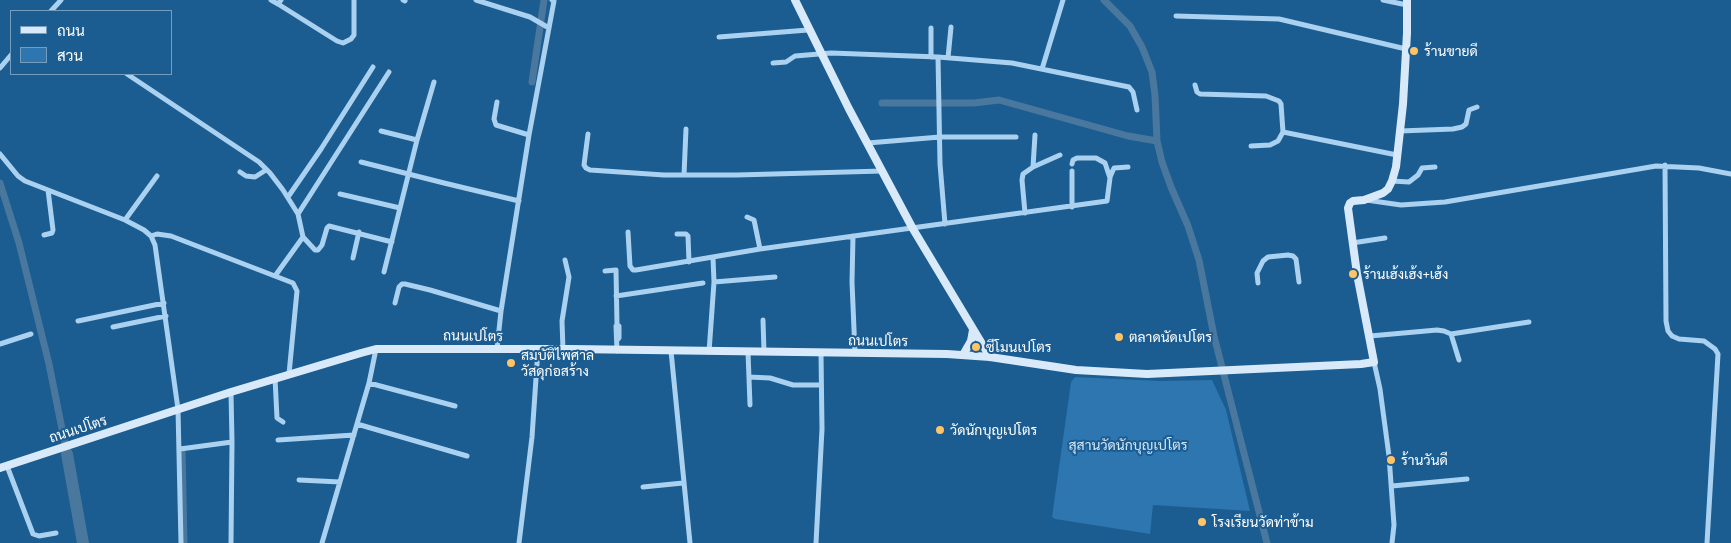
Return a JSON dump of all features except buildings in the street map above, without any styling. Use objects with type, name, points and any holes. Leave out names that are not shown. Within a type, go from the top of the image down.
[{"type":"street","points":[[51,10],[61,0]]},
{"type":"street","points":[[271,0],[280,2],[342,43],[351,39],[354,35],[354,0]]},
{"type":"street","points":[[476,0],[538,20],[547,27]]},
{"type":"street","points":[[497,349],[501,311],[529,135],[547,27],[554,1],[552,0]]},
{"type":"street","points":[[795,0],[808,30],[913,229],[990,357]]},
{"type":"street","points":[[1042,70],[1063,0]]},
{"type":"street","points":[[1364,200],[1383,193],[1388,189],[1392,181],[1400,132],[1406,49],[1407,2],[1383,0]]},
{"type":"street","points":[[1176,16],[1279,19],[1406,49]]},
{"type":"street","points":[[948,58],[951,27]]},
{"type":"street","points":[[931,28],[931,57]]},
{"type":"street","points":[[719,37],[808,30]]},
{"type":"street","points":[[773,63],[786,62],[795,56],[822,54],[931,57],[1012,63],[1129,87],[1133,92],[1137,110]]},
{"type":"street","points":[[0,68],[10,56]]},
{"type":"street","points":[[938,58],[940,164],[945,224]]},
{"type":"street","points":[[288,197],[321,149],[373,66]]},
{"type":"street","points":[[298,214],[389,72]]},
{"type":"street","points":[[129,75],[259,162],[288,197],[298,214],[303,237],[315,250],[318,250],[322,245],[329,226],[359,232],[392,242]]},
{"type":"street","points":[[384,272],[417,140],[434,82]]},
{"type":"street","points":[[1195,85],[1197,92],[1200,94],[1266,96],[1281,104],[1283,132],[1278,141],[1270,145],[1252,146]]},
{"type":"street","points":[[497,102],[494,119],[496,125],[529,135]]},
{"type":"street","points":[[1400,132],[1462,127],[1466,124],[1469,110],[1477,107]]},
{"type":"street","points":[[684,175],[686,129]]},
{"type":"street","points":[[380,131],[417,140]]},
{"type":"street","points":[[1283,132],[1397,155]]},
{"type":"street","points":[[588,134],[584,165],[590,170],[684,175],[883,171]]},
{"type":"street","points":[[1033,167],[1035,135]]},
{"type":"street","points":[[868,143],[940,137],[1016,136]]},
{"type":"street","points":[[0,154],[18,176],[25,181],[125,220],[151,236],[157,256],[178,409],[181,543]]},
{"type":"street","points":[[1025,214],[1022,180],[1026,171],[1060,155]]},
{"type":"street","points":[[1072,164],[1073,160],[1077,158],[1096,158],[1107,166],[1110,178]]},
{"type":"street","points":[[361,162],[519,200]]},
{"type":"street","points":[[1392,543],[1394,525],[1392,486],[1380,390],[1352,243],[1348,208],[1350,203],[1364,200],[1401,205],[1445,202],[1665,165],[1699,168],[1731,174]]},
{"type":"street","points":[[1665,165],[1666,321],[1668,331],[1672,336],[1680,339],[1704,342],[1716,349],[1718,354],[1707,543]]},
{"type":"street","points":[[628,232],[630,266],[633,270],[760,249],[1107,202],[1110,178],[1114,168],[1128,167]]},
{"type":"street","points":[[1392,181],[1409,182],[1414,180],[1422,168],[1435,167]]},
{"type":"street","points":[[240,172],[246,176],[255,177],[266,170]]},
{"type":"street","points":[[1072,171],[1072,207]]},
{"type":"street","points":[[125,220],[157,176]]},
{"type":"street","points":[[44,235],[52,233],[53,230],[48,190]]},
{"type":"street","points":[[340,194],[400,208]]},
{"type":"street","points":[[746,217],[754,220],[760,249]]},
{"type":"street","points":[[353,258],[359,232]]},
{"type":"street","points":[[151,236],[157,234],[171,236],[293,283],[297,291],[289,374]]},
{"type":"street","points":[[678,234],[686,234],[688,236],[689,262]]},
{"type":"street","points":[[853,236],[852,282],[855,353]]},
{"type":"street","points":[[275,276],[303,237]]},
{"type":"street","points":[[1352,243],[1385,238]]},
{"type":"street","points":[[1258,283],[1257,273],[1263,261],[1268,257],[1288,255],[1296,259],[1299,282]]},
{"type":"street","points":[[709,352],[714,258]]},
{"type":"street","points":[[563,350],[562,321],[569,277],[565,260]]},
{"type":"street","points":[[605,271],[616,270],[617,351]]},
{"type":"street","points":[[714,282],[775,277]]},
{"type":"street","points":[[616,296],[703,283]]},
{"type":"street","points":[[395,303],[399,287],[405,284],[501,311]]},
{"type":"street","points":[[78,321],[164,303]]},
{"type":"street","points":[[113,327],[166,316]]},
{"type":"street","points":[[764,320],[764,352]]},
{"type":"street","points":[[1370,336],[1437,330],[1451,334],[1529,322]]},
{"type":"street","points":[[963,356],[971,340],[973,330]]},
{"type":"street","points":[[0,344],[31,334]]},
{"type":"street","points":[[1451,334],[1459,360]]},
{"type":"street","points":[[519,543],[532,437],[538,349]]},
{"type":"street","name":"ถนนเปโตร","points":[[4,467],[275,378],[376,350],[538,349],[963,356],[990,357],[1076,370],[1147,374],[1374,362]]},
{"type":"street","points":[[322,543],[369,383],[376,350]]},
{"type":"street","points":[[671,351],[690,543]]},
{"type":"street","points":[[748,352],[750,405]]},
{"type":"street","points":[[816,543],[822,429],[821,353]]},
{"type":"street","points":[[749,377],[770,378],[793,385],[821,385]]},
{"type":"street","points":[[275,378],[277,418],[283,422]]},
{"type":"street","points":[[369,383],[455,406]]},
{"type":"street","points":[[231,392],[231,543]]},
{"type":"street","points":[[357,424],[467,456]]},
{"type":"street","points":[[278,440],[354,435]]},
{"type":"street","points":[[180,449],[232,442]]},
{"type":"street","points":[[4,467],[33,534],[38,536],[56,534]]},
{"type":"street","points":[[1392,486],[1467,479]]},
{"type":"street","points":[[299,480],[340,482]]},
{"type":"street","points":[[643,488],[683,483]]},
{"type":"green space","name":"สุสานวัดนักบุญเปโตร","points":[[1075,377],[1160,381],[1212,380],[1226,410],[1250,511],[1153,505],[1150,534],[1052,517],[1071,382]]},
{"type":"waterway","points":[[532,82],[544,0]]},
{"type":"waterway","points":[[1104,0],[1130,26],[1142,47],[1152,72],[1157,141],[1162,162],[1188,226],[1199,260],[1214,336],[1267,543]]},
{"type":"waterway","points":[[882,103],[974,103],[999,100],[1128,136],[1157,141]]},
{"type":"waterway","points":[[0,183],[19,243],[49,364],[67,454]]},
{"type":"waterway","points":[[182,450],[184,543]]},
{"type":"waterway","points":[[67,454],[83,543]]},
{"type":"place","name":"ร้านขายดี","points":[[1414,51]]},
{"type":"place","name":"ร้านเฮ้งเฮ้ง+เฮ้ง","points":[[1353,274]]},
{"type":"place","name":"ตลาดนัดเปโตร","points":[[1119,337]]},
{"type":"place","name":"ซีโมนเปโตร","points":[[976,347]]},
{"type":"place","name":"สมบัติไพศาล วัสดุก่อสร้าง","points":[[511,363]]},
{"type":"place","name":"วัดนักบุญเปโตร","points":[[940,430]]},
{"type":"place","name":"ร้านวันดี","points":[[1391,460]]},
{"type":"place","name":"โรงเรียนวัดท่าข้าม","points":[[1202,522]]}]
